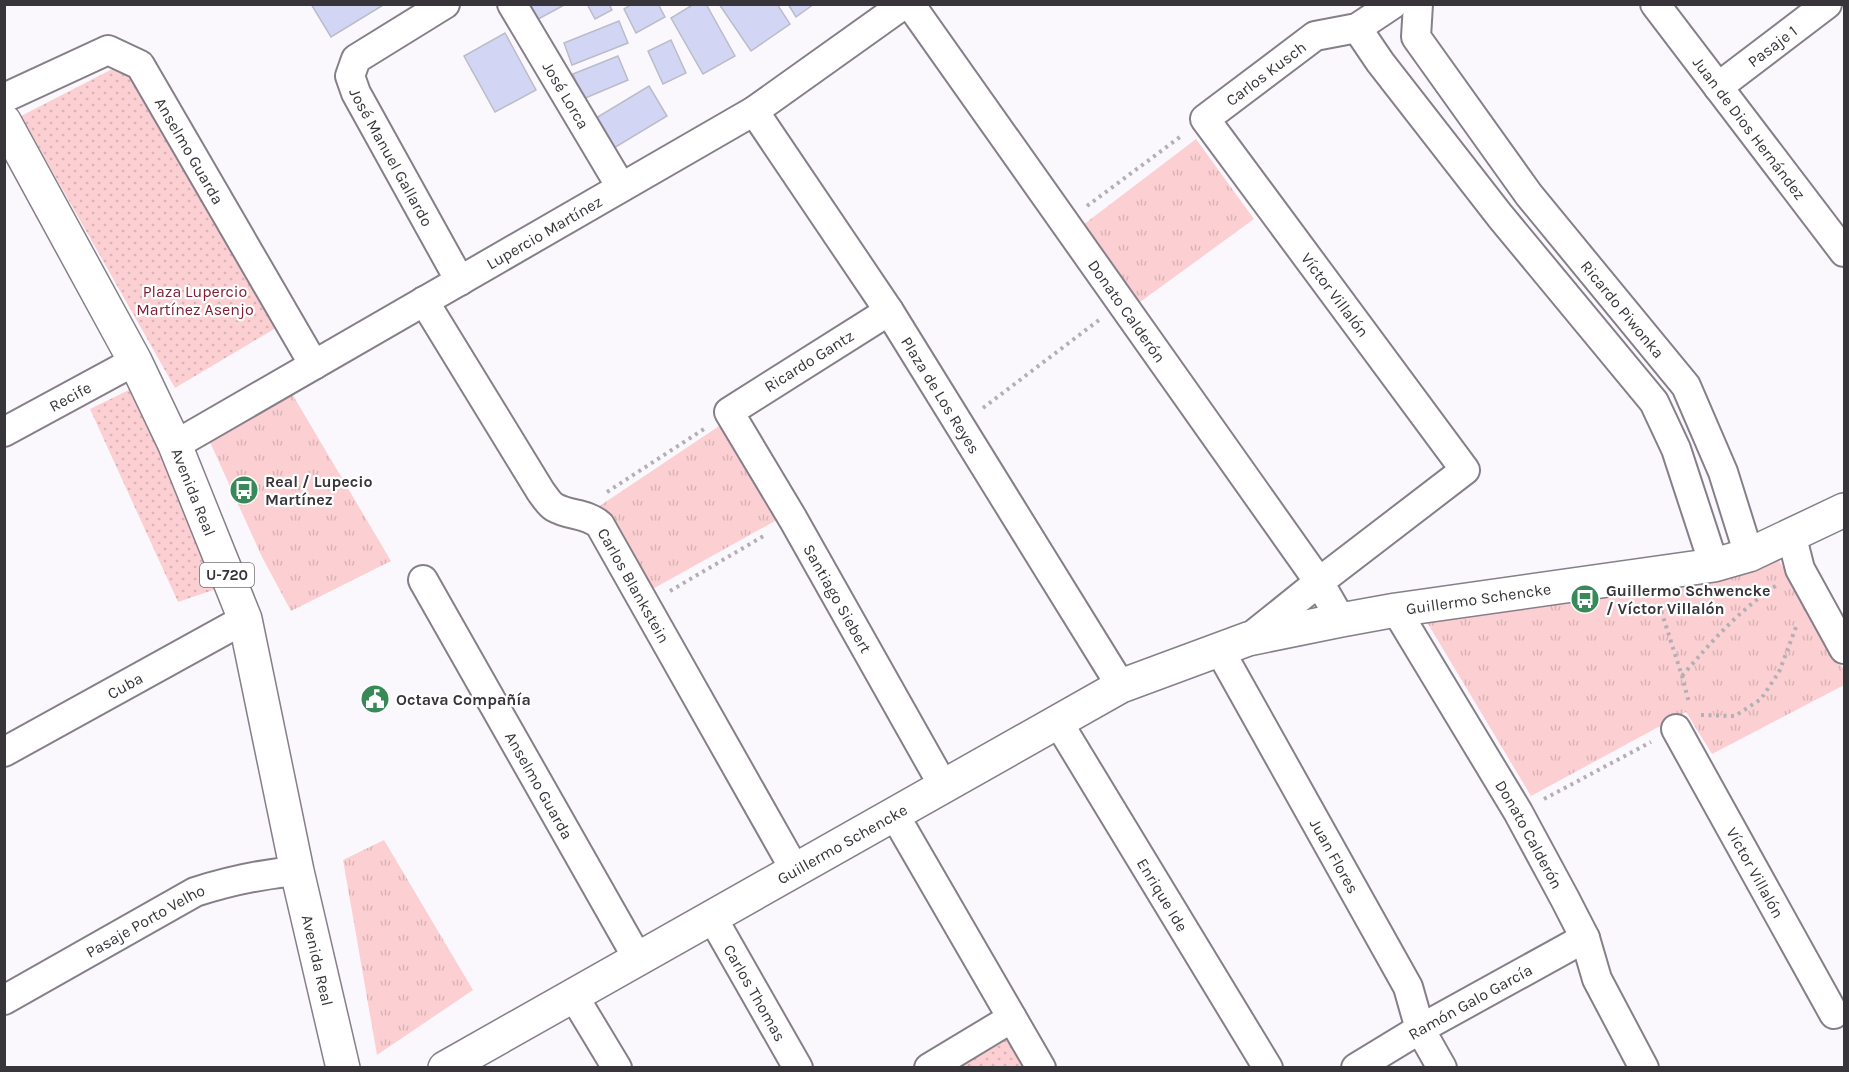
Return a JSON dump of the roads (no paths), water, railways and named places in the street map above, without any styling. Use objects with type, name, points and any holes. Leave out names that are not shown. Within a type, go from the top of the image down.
[{"type":"street","name":"José Manuel Gallardo","points":[[445,4],[356,59],[350,76],[356,93],[460,281]]},
{"type":"street","name":"José Lorca","points":[[512,4],[621,188]]},
{"type":"street","name":"Lupercio Martínez","points":[[175,445],[754,111],[904,4]]},
{"type":"street","name":"Donato Calderón","points":[[910,4],[1319,582],[1341,620]]},
{"type":"street","name":"Carlos Kusch","points":[[1205,119],[1315,36],[1357,28],[1393,4]]},
{"type":"street","points":[[1380,62],[1416,37],[1418,4]]},
{"type":"street","name":"Juan de Dios Hernández","points":[[1655,4],[1845,252]]},
{"type":"street","name":"Pasaje 1","points":[[1718,87],[1827,4]]},
{"type":"street","points":[[1357,28],[1380,62],[1500,216],[1654,402],[1676,449],[1714,565]]},
{"type":"street","name":"Ricardo Piwonka","points":[[1416,37],[1529,195],[1686,386],[1723,472],[1749,555]]},
{"type":"street","name":"Anselmo Guarda","points":[[4,98],[108,50],[140,65],[314,365]]},
{"type":"street","name":"Plaza de Los Reyes","points":[[754,111],[889,311],[1121,686]]},
{"type":"street","name":"Víctor Villalón","points":[[1205,119],[1465,470]]},
{"type":"street","name":"Avenida Real","points":[[4,121],[135,362],[175,445],[245,619],[297,871],[343,1068]]},
{"type":"street","points":[[1500,216],[1529,195]]},
{"type":"street","name":"Carlos Blankstein","points":[[424,301],[541,492],[552,506],[586,516],[600,525],[795,870]]},
{"type":"street","name":"Ricardo Gantz","points":[[729,412],[889,311]]},
{"type":"street","name":"Recife","points":[[4,432],[135,362]]},
{"type":"street","name":"Santiago Siebert","points":[[729,412],[793,519],[944,787]]},
{"type":"street","points":[[1676,449],[1706,431]]},
{"type":"street","name":"Guillermo Schencke","points":[[1233,644],[1319,582],[1465,470]]},
{"type":"street","name":"Guillermo Schencke","points":[[445,1068],[1121,686],[1233,644],[1341,620],[1396,610],[1714,565],[1749,555],[1845,510]]},
{"type":"street","points":[[1791,534],[1800,569],[1845,649]]},
{"type":"street","name":"Anselmo Guarda","points":[[423,580],[638,958]]},
{"type":"street","name":"Donato Calderón","points":[[1396,610],[1518,812],[1585,938],[1597,979],[1644,1068]]},
{"type":"street","name":"Cuba","points":[[4,752],[245,619]]},
{"type":"street","name":"Juan Flores","points":[[1233,644],[1408,987],[1420,1029],[1442,1068]]},
{"type":"street","name":"Enrique Ide","points":[[1058,722],[1268,1068]]},
{"type":"street","name":"Víctor Villalón","points":[[1684,722],[1833,1014]]},
{"type":"street","points":[[894,814],[1041,1068]]},
{"type":"street","name":"Pasaje Porto Velho","points":[[4,1000],[195,892],[226,882],[269,873],[297,871]]},
{"type":"street","name":"Carlos Thomas","points":[[712,917],[798,1068]]},
{"type":"street","name":"Ramón Galo García","points":[[1356,1068],[1420,1029],[1585,938]]},
{"type":"street","points":[[573,995],[617,1068]]},
{"type":"street","points":[[929,1068],[1012,1018]]},
{"type":"place","name":"Real / Lupecio Martínez","points":[[244,490]]},
{"type":"place","name":"Guillermo Schwencke / Víctor Villalón","points":[[1585,599]]},
{"type":"place","name":"Octava Compañía","points":[[375,699]]},
{"type":"park label","name":"Plaza Lupercio Martínez Asenjo","points":[[195,300]]}]
